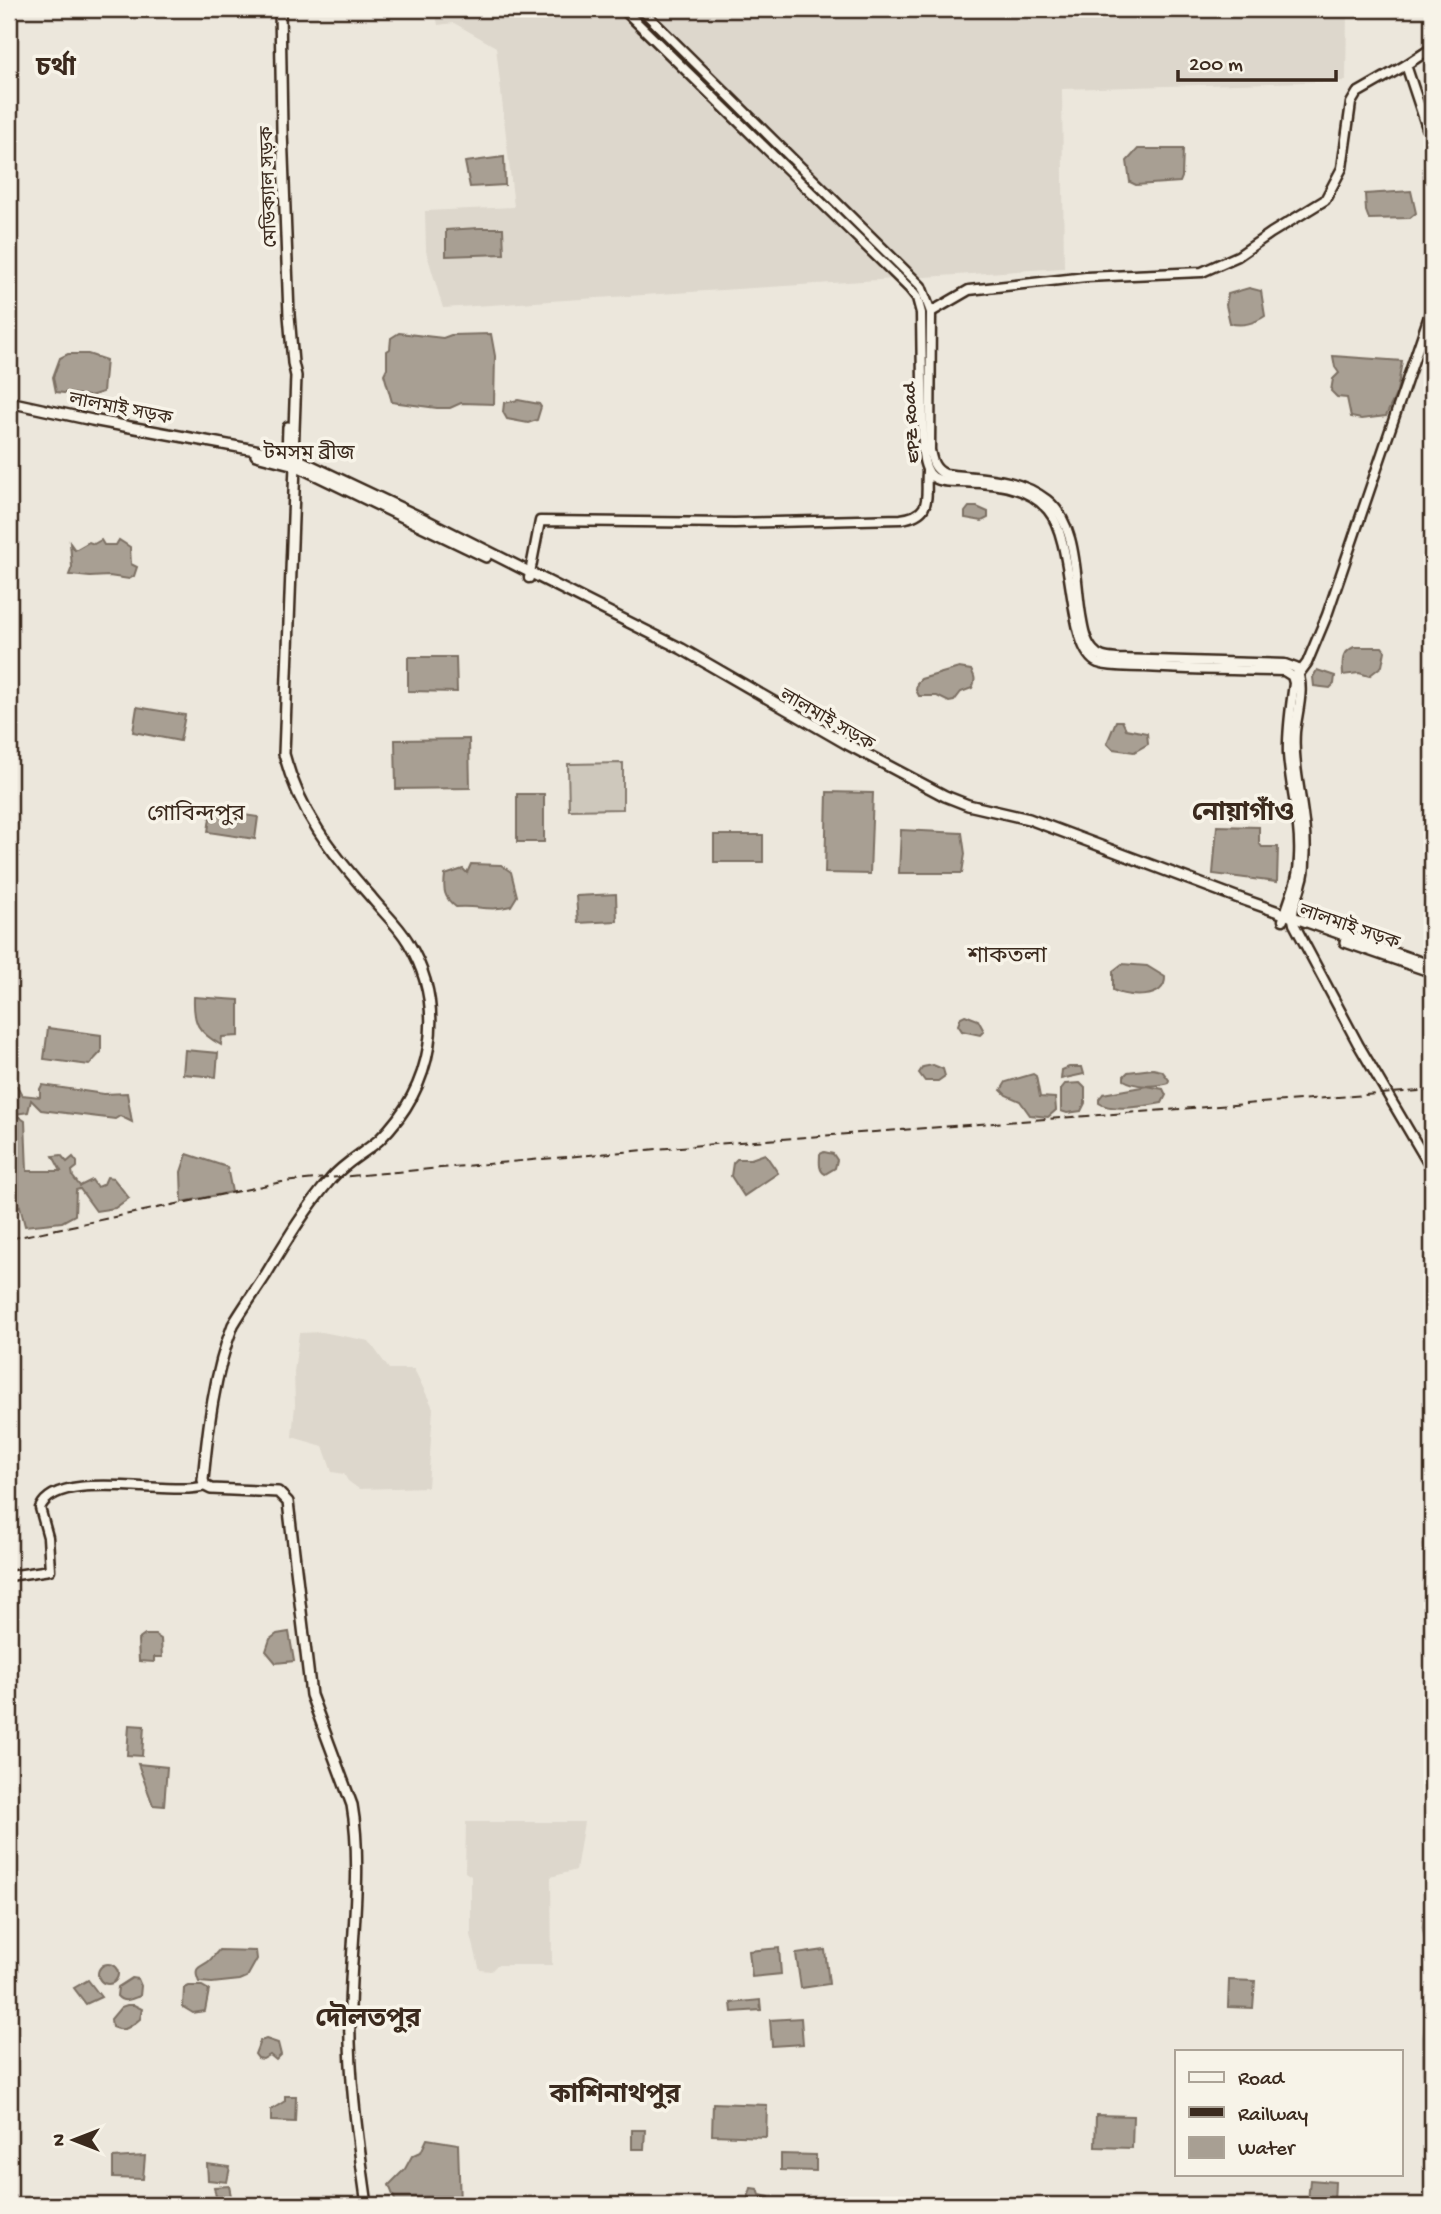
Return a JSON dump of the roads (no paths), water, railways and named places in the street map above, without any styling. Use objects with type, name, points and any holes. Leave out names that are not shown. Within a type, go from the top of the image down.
[{"type":"main road","name":"মেডিক্যাল সড়ক","points":[[205,1486],[203,1480],[212,1410],[226,1344],[233,1325],[328,1182],[349,1160],[377,1141],[414,1095],[428,1058],[430,1035],[427,992],[410,944],[331,850],[312,822],[295,789],[284,754],[292,417],[296,376],[293,363],[282,130],[281,9]]},
{"type":"main road","name":"EPZ Road","points":[[622,9],[816,196],[917,298],[922,313],[923,454],[927,471],[932,477],[946,481],[1005,486],[1023,492],[1047,509],[1061,533],[1078,633],[1092,660],[1108,665],[1285,664],[1296,668],[1296,677]]},
{"type":"main road","name":"EPZ Road","points":[[641,9],[919,282],[931,312],[930,450],[938,471],[1014,482],[1055,507],[1069,539],[1087,638],[1099,656],[1185,666]]},
{"type":"main road","points":[[931,312],[969,290],[1086,277],[1202,272],[1238,257],[1325,200],[1342,168],[1350,103],[1357,93],[1432,48]]},
{"type":"main road","points":[[1406,65],[1432,143]]},
{"type":"main road","points":[[1432,307],[1327,615],[1307,663],[1296,677],[1301,685],[1295,734],[1303,857],[1288,919],[1432,1170]]},
{"type":"main road","name":"লালমাই সড়ক","points":[[9,402],[291,460],[529,575],[714,671],[863,759],[958,807],[1027,824],[1432,972]]},
{"type":"main road","points":[[529,575],[540,521],[755,523],[901,519],[921,514],[925,508],[927,471]]},
{"type":"main road","name":"লালমাই সড়ক","points":[[1288,919],[1432,966]]},
{"type":"main road","points":[[9,1576],[50,1570],[48,1537],[41,1504],[58,1492],[92,1485],[205,1486],[211,1489],[278,1492],[288,1502],[311,1695],[352,1805],[355,1821],[351,2066],[354,2115],[367,2205]]},
{"type":"water","points":[[1138,149],[1183,149],[1180,182],[1136,185],[1130,182],[1127,161]]},
{"type":"water","points":[[504,157],[505,185],[470,187],[465,162]]},
{"type":"water","points":[[1411,191],[1416,213],[1410,218],[1369,219],[1365,194]]},
{"type":"water","points":[[503,228],[504,254],[446,256],[446,230]]},
{"type":"water","points":[[1249,288],[1261,291],[1265,316],[1248,324],[1230,323],[1226,305],[1228,294]]},
{"type":"water","points":[[399,333],[443,338],[451,335],[491,334],[495,356],[494,404],[461,403],[450,408],[437,408],[392,402],[384,374],[391,338]]},
{"type":"water","points":[[68,354],[88,354],[106,360],[103,392],[90,396],[56,392],[53,377],[60,358]]},
{"type":"water","points":[[1333,356],[1402,361],[1397,392],[1386,416],[1361,419],[1351,417],[1347,398],[1337,397],[1331,391],[1333,379],[1339,373]]},
{"type":"water","points":[[518,400],[539,404],[541,407],[537,420],[528,423],[507,419],[503,412],[504,403]]},
{"type":"water","points":[[969,507],[988,512],[988,518],[982,521],[965,518]]},
{"type":"water","points":[[101,540],[104,545],[116,545],[119,540],[130,547],[131,564],[137,567],[134,576],[129,579],[69,575],[72,567],[70,543],[75,550],[89,542],[94,544]]},
{"type":"water","points":[[1354,647],[1382,647],[1385,651],[1382,666],[1369,676],[1359,673],[1343,675],[1343,658]]},
{"type":"water","points":[[408,657],[456,657],[457,692],[408,691]]},
{"type":"water","points":[[959,668],[971,670],[974,681],[972,688],[961,692],[954,701],[949,702],[937,696],[919,696],[916,690],[921,679]]},
{"type":"water","points":[[1317,670],[1335,676],[1334,684],[1330,688],[1314,686],[1313,677]]},
{"type":"water","points":[[137,707],[185,715],[180,741],[133,732]]},
{"type":"water","points":[[1116,721],[1122,721],[1126,729],[1147,733],[1148,744],[1134,752],[1113,749],[1107,743]]},
{"type":"water","points":[[469,739],[470,788],[396,789],[395,740]]},
{"type":"water","points":[[827,792],[873,793],[870,874],[825,873]]},
{"type":"water","points":[[517,794],[544,794],[544,842],[517,842]]},
{"type":"water","points":[[211,810],[258,817],[255,839],[208,832]]},
{"type":"water","points":[[1217,826],[1259,827],[1259,843],[1262,847],[1278,847],[1277,882],[1213,874]]},
{"type":"water","points":[[901,830],[962,833],[965,854],[962,873],[899,873]]},
{"type":"water","points":[[714,835],[763,835],[763,862],[714,862]]},
{"type":"water","points":[[471,864],[501,865],[511,872],[517,896],[511,906],[456,907],[452,904],[445,893],[445,875],[463,869],[467,873]]},
{"type":"water","points":[[616,894],[617,921],[578,923],[576,896]]},
{"type":"water","points":[[1122,964],[1147,966],[1165,977],[1164,984],[1159,990],[1145,995],[1128,995],[1113,990],[1113,971]]},
{"type":"water","points":[[194,997],[239,1000],[239,1036],[222,1037],[221,1045],[207,1036],[196,1021]]},
{"type":"water","points":[[965,1015],[978,1020],[984,1031],[980,1035],[962,1031],[958,1025],[961,1017]]},
{"type":"water","points":[[48,1028],[101,1035],[101,1052],[89,1065],[44,1059]]},
{"type":"water","points":[[185,1050],[218,1053],[216,1077],[183,1074]]},
{"type":"water","points":[[933,1065],[943,1069],[945,1076],[938,1081],[925,1081],[919,1073],[923,1067]]},
{"type":"water","points":[[1082,1067],[1084,1074],[1061,1079],[1062,1070]]},
{"type":"water","points":[[1153,1069],[1162,1071],[1169,1080],[1168,1083],[1146,1086],[1124,1080],[1128,1072]]},
{"type":"water","points":[[1033,1074],[1036,1076],[1040,1097],[1055,1098],[1056,1110],[1048,1117],[1030,1115],[1020,1101],[1001,1090],[1006,1082]]},
{"type":"water","points":[[1080,1083],[1085,1088],[1085,1103],[1081,1111],[1061,1111],[1061,1089],[1065,1084]]},
{"type":"water","points":[[42,1085],[104,1094],[127,1093],[132,1122],[120,1116],[115,1119],[41,1110],[31,1100],[28,1112],[15,1114],[25,1121],[27,1171],[61,1171],[53,1156],[61,1155],[67,1162],[73,1157],[77,1167],[72,1171],[73,1177],[80,1186],[92,1180],[97,1187],[104,1184],[107,1177],[113,1178],[129,1198],[115,1208],[96,1211],[80,1189],[76,1190],[75,1215],[62,1222],[25,1226],[20,1206],[9,1214],[9,1086],[17,1086],[22,1095],[40,1097]]},
{"type":"water","points":[[1147,1086],[1163,1089],[1166,1095],[1162,1103],[1121,1108],[1099,1103],[1103,1094]]},
{"type":"water","points":[[187,1154],[227,1167],[232,1192],[182,1202],[181,1172]]},
{"type":"water","points":[[765,1154],[778,1173],[744,1196],[731,1176],[733,1163],[737,1159],[751,1159]]},
{"type":"water","points":[[820,1154],[833,1154],[837,1160],[835,1168],[825,1174],[821,1170],[820,1162]]},
{"type":"water","points":[[289,1632],[294,1661],[276,1663],[266,1651],[270,1639],[277,1634]]},
{"type":"water","points":[[145,1635],[155,1635],[161,1639],[162,1657],[154,1657],[154,1662],[139,1661],[138,1640]]},
{"type":"water","points":[[129,1725],[144,1726],[142,1756],[127,1755]]},
{"type":"water","points":[[138,1764],[167,1767],[164,1806],[153,1805]]},
{"type":"water","points":[[9,1890],[17,1890],[17,1919],[9,1919]]},
{"type":"water","points":[[779,1948],[781,1974],[752,1977],[749,1951]]},
{"type":"water","points":[[219,1950],[256,1951],[257,1959],[247,1977],[240,1980],[199,1982],[197,1969]]},
{"type":"water","points":[[825,1950],[829,1984],[801,1988],[796,1954]]},
{"type":"water","points":[[108,1964],[115,1967],[118,1974],[115,1981],[108,1984],[101,1981],[98,1974],[101,1967]]},
{"type":"water","points":[[132,1978],[138,1979],[141,1986],[140,1996],[122,2000],[117,1996],[118,1987]]},
{"type":"water","points":[[88,1980],[101,1997],[86,2004],[74,1988]]},
{"type":"water","points":[[1229,1980],[1255,1981],[1253,2008],[1228,2007]]},
{"type":"water","points":[[202,1986],[209,1990],[205,2011],[193,2013],[183,2007],[184,1988]]},
{"type":"water","points":[[760,2000],[761,2010],[732,2012],[731,2003]]},
{"type":"water","points":[[127,2005],[142,2009],[140,2019],[124,2029],[112,2027],[111,2019],[121,2007]]},
{"type":"water","points":[[801,2018],[803,2044],[772,2046],[770,2020]]},
{"type":"water","points":[[266,2039],[278,2043],[281,2055],[276,2060],[270,2055],[263,2059],[255,2054],[260,2041]]},
{"type":"water","points":[[285,2096],[296,2096],[295,2122],[271,2121],[271,2110],[285,2101]]},
{"type":"water","points":[[713,2103],[767,2105],[766,2137],[712,2135]]},
{"type":"water","points":[[1096,2115],[1133,2116],[1132,2148],[1095,2147]]},
{"type":"water","points":[[632,2130],[645,2130],[644,2149],[632,2149]]},
{"type":"water","points":[[427,2139],[458,2144],[460,2205],[397,2205],[389,2185],[405,2169],[412,2156],[421,2152]]},
{"type":"water","points":[[781,2154],[816,2155],[816,2171],[781,2170]]},
{"type":"water","points":[[145,2156],[143,2179],[113,2178],[113,2158]]},
{"type":"water","points":[[207,2164],[230,2167],[227,2182],[208,2180]]},
{"type":"water","points":[[1310,2180],[1335,2182],[1334,2203],[1308,2201]]},
{"type":"water","points":[[229,2186],[232,2201],[217,2202],[214,2187]]},
{"type":"water","points":[[751,2188],[758,2189],[760,2195],[769,2197],[766,2205],[750,2205],[747,2201]]},
{"type":"waterway","points":[[1428,61],[1432,69]]},
{"type":"waterway","points":[[1432,1505],[1425,1545],[1432,1646]]},
{"type":"waterway","points":[[1432,1873],[1424,1927],[1432,1969],[1425,2037],[1425,2074],[1432,2083]]},
{"type":"railway","points":[[9,1239],[282,1182],[714,1144],[1432,1090]]},
{"type":"district","name":"চর্থা","points":[[56,66]]},
{"type":"district","name":"টমসম ব্রীজ","points":[[309,452]]},
{"type":"district","name":"নোয়াগাঁও","points":[[1243,811]]},
{"type":"district","name":"গোবিন্দপুর","points":[[196,812]]},
{"type":"district","name":"শাকতলা","points":[[1007,954]]},
{"type":"district","name":"দৌলতপুর","points":[[368,2017]]},
{"type":"district","name":"কাশিনাথপুর","points":[[615,2093]]}]
